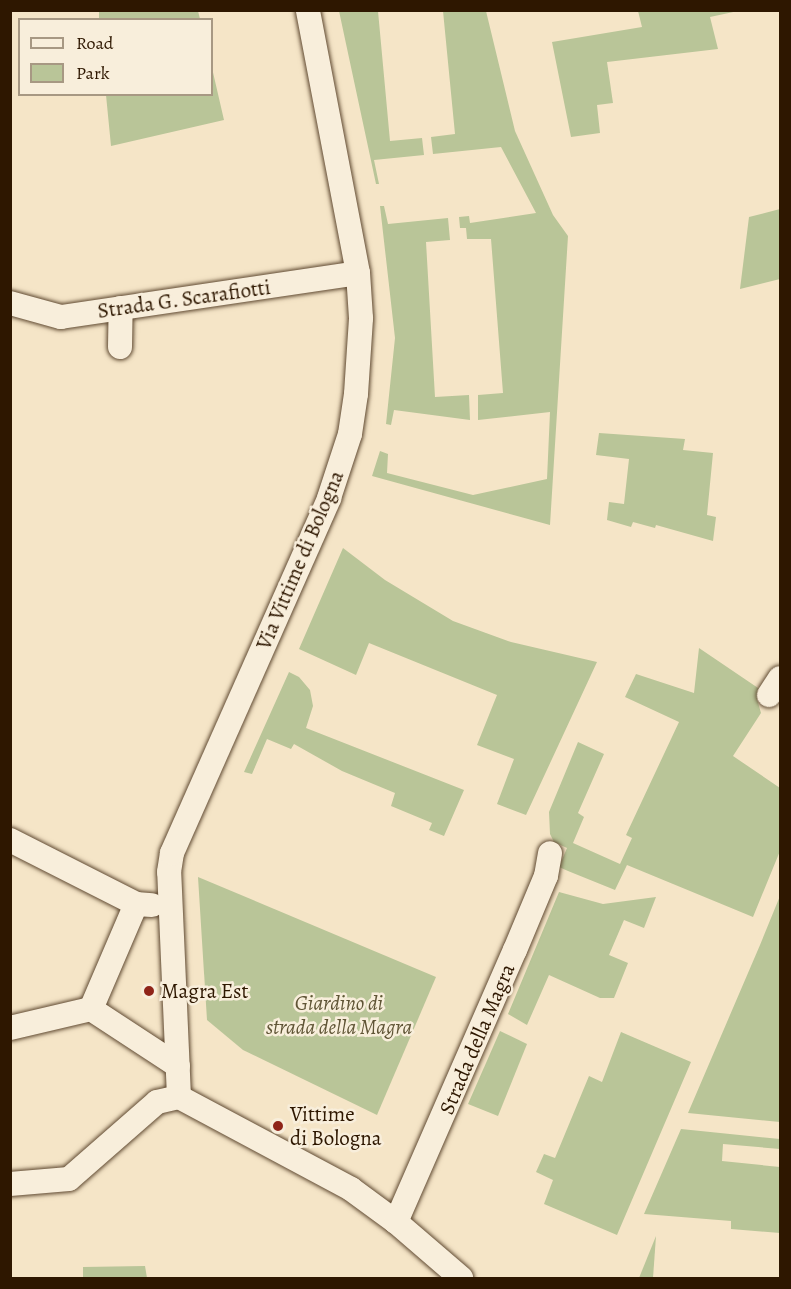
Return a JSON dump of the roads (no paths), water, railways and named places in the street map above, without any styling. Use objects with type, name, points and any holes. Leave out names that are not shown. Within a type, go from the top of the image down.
[{"type":"street","name":"Via Vittime di Bologna","points":[[179,1097],[171,907],[172,853],[329,498],[350,434],[361,318],[358,273],[308,10]]},
{"type":"street","name":"Strada G. Scarafiotti","points":[[10,303],[61,317],[358,273]]},
{"type":"street","points":[[120,346],[121,308]]},
{"type":"street","points":[[10,840],[136,904],[171,907]]},
{"type":"street","name":"Strada della Magra","points":[[396,1222],[546,876],[550,854]]},
{"type":"street","points":[[91,1009],[136,904]]},
{"type":"street","points":[[10,1028],[91,1009],[178,1066]]},
{"type":"street","points":[[10,1184],[69,1179],[157,1102],[179,1097],[351,1189],[396,1222],[461,1278]]},
{"type":"place","name":"Magra Est","points":[[149,991]]},
{"type":"place","name":"Vittime di Bologna","points":[[278,1126]]},
{"type":"park label","name":"Giardino di strada della Magra","points":[[339,1015]]}]
